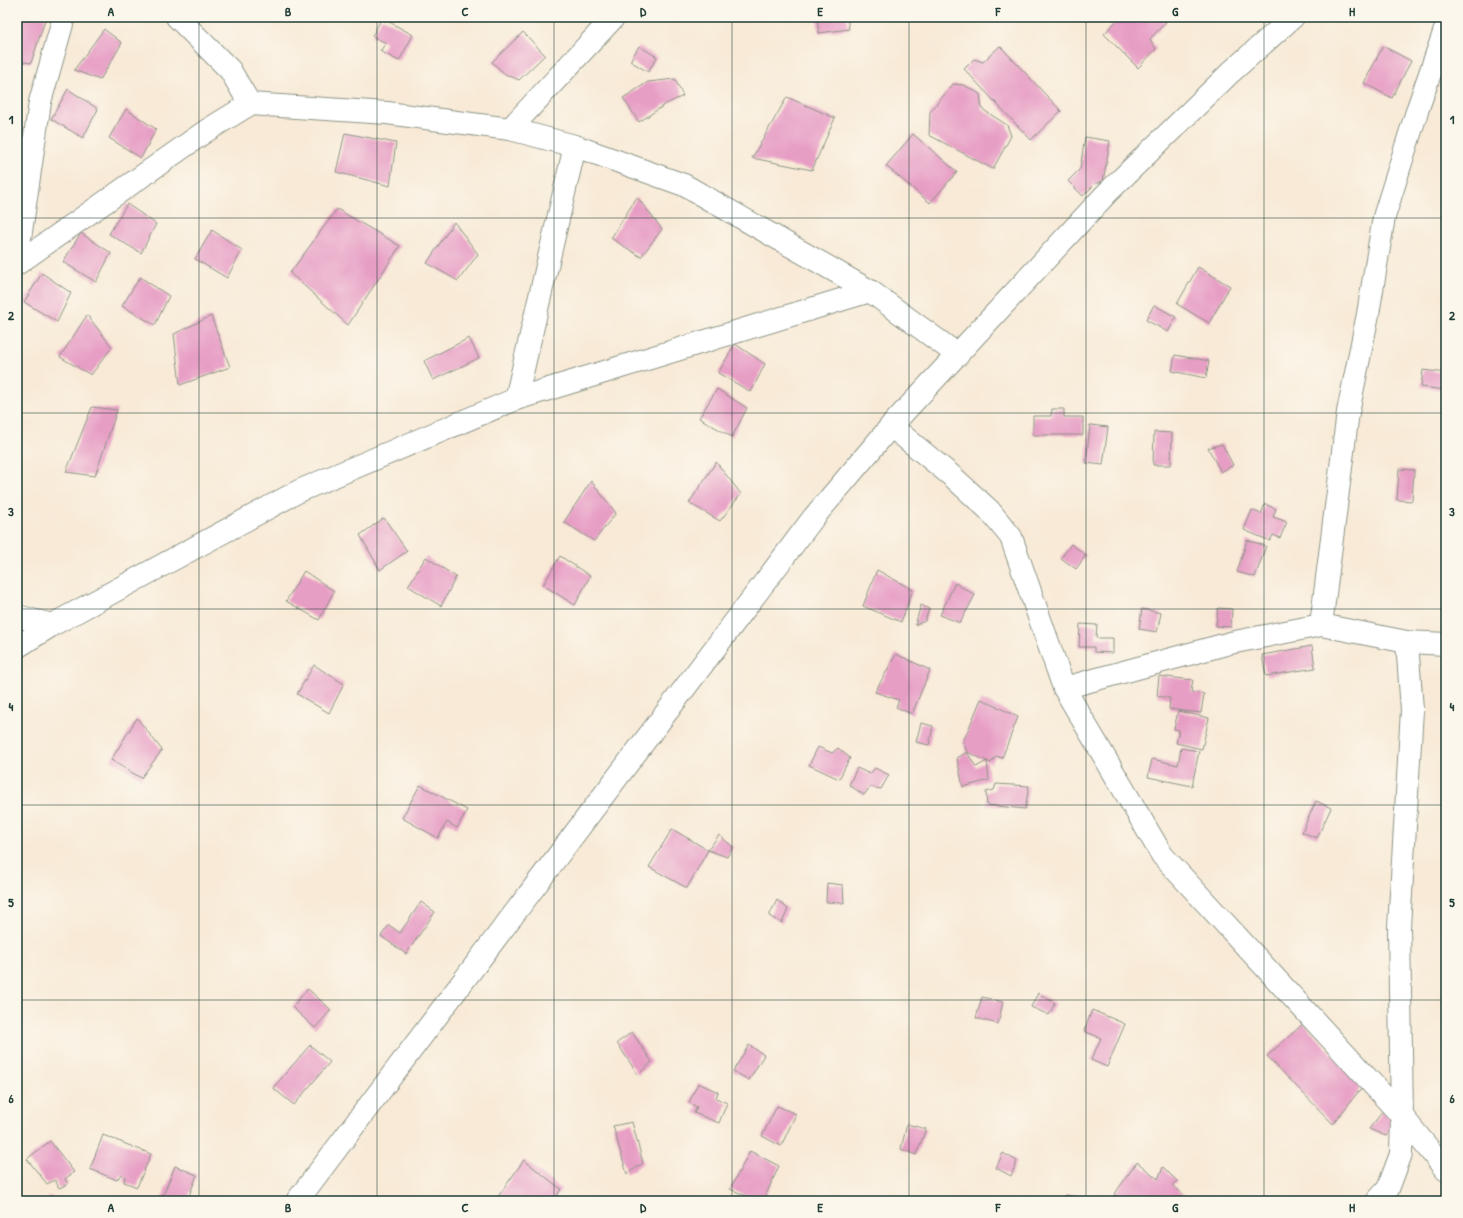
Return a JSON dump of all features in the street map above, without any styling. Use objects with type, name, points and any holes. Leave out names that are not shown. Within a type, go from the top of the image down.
[{"type":"street","points":[[17,259],[40,102],[64,17]]},
{"type":"street","points":[[177,17],[230,70],[250,104]]},
{"type":"street","points":[[510,129],[614,17]]},
{"type":"street","points":[[297,1201],[814,517],[891,426],[1106,194],[1230,72],[1293,17]]},
{"type":"street","points":[[1321,625],[1348,412],[1368,314],[1384,216],[1418,108],[1446,27]]},
{"type":"street","points":[[17,264],[206,131],[250,104],[387,113],[510,129],[575,146],[684,185],[870,291],[958,354]]},
{"type":"street","points":[[516,399],[575,146]]},
{"type":"street","points":[[17,647],[52,625],[299,491],[516,399],[870,291]]},
{"type":"street","points":[[891,426],[953,477],[989,510],[1011,538],[1064,688],[1162,855],[1402,1116],[1446,1170]]},
{"type":"street","points":[[17,616],[52,625]]},
{"type":"street","points":[[1064,688],[1230,643],[1321,625],[1407,642],[1446,644]]},
{"type":"street","points":[[1377,1201],[1388,1189],[1401,1154],[1402,1116],[1399,927],[1412,710],[1407,642]]},
{"type":"building","points":[[18,17],[46,17],[31,63],[17,61]]},
{"type":"building","points":[[817,17],[847,17],[849,29],[819,33]]},
{"type":"building","points":[[1120,17],[1160,17],[1166,22],[1150,39],[1156,49],[1138,68],[1104,34]]},
{"type":"building","points":[[382,18],[413,35],[399,61],[380,51],[386,43],[372,36]]},
{"type":"building","points":[[104,29],[122,43],[100,80],[74,70]]},
{"type":"building","points":[[523,32],[545,55],[519,80],[505,74],[492,62]]},
{"type":"building","points":[[639,46],[657,57],[648,72],[630,61]]},
{"type":"building","points":[[1000,46],[1061,111],[1031,140],[964,69],[974,59],[983,62]]},
{"type":"building","points":[[1383,46],[1411,61],[1392,98],[1364,83]]},
{"type":"building","points":[[675,79],[683,96],[666,104],[639,122],[623,98],[648,82]]},
{"type":"building","points":[[953,84],[964,85],[980,94],[982,109],[1007,125],[1011,136],[993,169],[929,135],[930,112]]},
{"type":"building","points":[[68,89],[98,109],[83,138],[51,119]]},
{"type":"building","points":[[787,97],[835,118],[812,170],[752,158]]},
{"type":"building","points":[[126,109],[156,129],[141,158],[109,138]]},
{"type":"building","points":[[345,133],[396,143],[390,186],[336,172]]},
{"type":"building","points":[[913,134],[957,172],[930,203],[886,166]]},
{"type":"building","points":[[1085,137],[1110,141],[1103,181],[1095,184],[1083,196],[1068,181],[1080,169]]},
{"type":"building","points":[[637,197],[662,229],[641,257],[611,238]]},
{"type":"building","points":[[127,204],[156,224],[141,253],[109,234]]},
{"type":"building","points":[[337,209],[400,246],[348,325],[290,273]]},
{"type":"building","points":[[454,222],[478,254],[458,281],[427,263]]},
{"type":"building","points":[[212,230],[242,250],[227,278],[195,259]]},
{"type":"building","points":[[81,233],[111,253],[96,282],[63,262]]},
{"type":"building","points":[[1198,267],[1230,286],[1209,323],[1177,304]]},
{"type":"building","points":[[42,273],[71,293],[57,322],[24,302]]},
{"type":"building","points":[[140,277],[169,296],[155,325],[122,306]]},
{"type":"building","points":[[1154,305],[1176,317],[1168,332],[1146,320]]},
{"type":"building","points":[[87,315],[112,347],[91,375],[60,357]]},
{"type":"building","points":[[211,316],[230,367],[180,385],[174,334]]},
{"type":"building","points":[[469,338],[479,358],[433,380],[424,361]]},
{"type":"building","points":[[735,344],[765,364],[751,392],[718,373]]},
{"type":"building","points":[[1175,355],[1209,361],[1206,378],[1172,371]]},
{"type":"building","points":[[1423,370],[1446,373],[1446,390],[1421,387]]},
{"type":"building","points":[[717,389],[747,408],[732,437],[699,418]]},
{"type":"building","points":[[92,407],[117,410],[95,476],[66,472]]},
{"type":"building","points":[[1052,409],[1064,409],[1064,417],[1083,417],[1083,435],[1033,435],[1033,416],[1051,416]]},
{"type":"building","points":[[1090,425],[1108,427],[1103,465],[1086,463]]},
{"type":"building","points":[[1154,432],[1172,433],[1171,465],[1153,465]]},
{"type":"building","points":[[1222,444],[1233,465],[1221,472],[1208,448]]},
{"type":"building","points":[[1446,454],[1446,464],[1442,462]]},
{"type":"building","points":[[716,462],[741,494],[720,521],[689,503]]},
{"type":"building","points":[[1399,469],[1414,470],[1412,501],[1397,500]]},
{"type":"building","points":[[591,481],[616,513],[594,541],[564,522]]},
{"type":"building","points":[[1265,504],[1276,509],[1273,517],[1287,522],[1280,538],[1273,535],[1270,541],[1244,530],[1252,510],[1261,514]]},
{"type":"building","points":[[384,518],[407,551],[380,570],[360,535]]},
{"type":"building","points":[[1247,540],[1266,546],[1255,577],[1237,572]]},
{"type":"building","points":[[1071,544],[1086,555],[1076,569],[1061,558]]},
{"type":"building","points":[[560,556],[590,576],[575,605],[543,585]]},
{"type":"building","points":[[426,557],[456,577],[441,606],[408,586]]},
{"type":"building","points":[[877,570],[913,590],[901,622],[863,606]]},
{"type":"building","points":[[304,571],[334,591],[319,620],[286,601]]},
{"type":"building","points":[[955,583],[975,595],[960,623],[940,615]]},
{"type":"building","points":[[921,605],[929,609],[925,621],[915,625]]},
{"type":"building","points":[[1218,608],[1232,609],[1231,627],[1216,626]]},
{"type":"building","points":[[1142,609],[1161,613],[1157,632],[1139,629]]},
{"type":"building","points":[[1080,624],[1097,625],[1096,638],[1113,638],[1113,653],[1094,652],[1094,647],[1079,647]]},
{"type":"building","points":[[1312,646],[1315,668],[1266,676],[1262,655]]},
{"type":"building","points":[[896,654],[930,670],[912,714],[896,707],[899,700],[875,692]]},
{"type":"building","points":[[314,665],[344,684],[329,713],[297,694]]},
{"type":"building","points":[[1159,676],[1193,680],[1191,692],[1204,694],[1201,713],[1169,709],[1170,698],[1157,696]]},
{"type":"building","points":[[981,699],[1018,717],[1002,758],[996,756],[991,763],[967,752],[963,742]]},
{"type":"building","points":[[1178,711],[1209,718],[1202,749],[1176,743],[1179,730],[1174,729]]},
{"type":"building","points":[[137,718],[162,750],[141,778],[111,760]]},
{"type":"building","points":[[921,723],[933,726],[929,745],[916,742]]},
{"type":"building","points":[[818,747],[832,753],[838,748],[850,758],[839,779],[809,765]]},
{"type":"building","points":[[1181,748],[1199,751],[1192,786],[1148,777],[1152,759],[1178,765]]},
{"type":"building","points":[[967,752],[976,767],[987,761],[989,780],[963,787],[957,758]]},
{"type":"building","points":[[857,768],[870,774],[875,768],[889,775],[881,789],[870,787],[864,795],[849,785]]},
{"type":"building","points":[[996,784],[1029,786],[1025,809],[987,805],[986,792],[994,790]]},
{"type":"building","points":[[420,785],[467,810],[457,828],[447,822],[438,838],[402,818]]},
{"type":"building","points":[[1316,801],[1331,808],[1317,838],[1302,832]]},
{"type":"building","points":[[672,829],[708,850],[687,888],[649,867]]},
{"type":"building","points":[[719,835],[733,847],[727,857],[708,850]]},
{"type":"building","points":[[827,883],[843,885],[844,903],[826,902]]},
{"type":"building","points":[[777,900],[788,909],[782,923],[769,916]]},
{"type":"building","points":[[421,902],[435,912],[406,954],[381,936],[389,925],[400,933]]},
{"type":"building","points":[[308,989],[331,1010],[315,1028],[292,1007]]},
{"type":"building","points":[[1038,993],[1055,1003],[1049,1015],[1031,1007]]},
{"type":"building","points":[[982,997],[1003,1002],[998,1024],[976,1018]]},
{"type":"building","points":[[1092,1010],[1125,1024],[1107,1067],[1091,1060],[1101,1038],[1084,1031]]},
{"type":"building","points":[[1304,1023],[1362,1087],[1333,1124],[1267,1056]]},
{"type":"building","points":[[632,1032],[652,1062],[638,1075],[617,1043]]},
{"type":"building","points":[[310,1045],[330,1062],[294,1105],[273,1088]]},
{"type":"building","points":[[749,1045],[764,1055],[749,1080],[733,1071]]},
{"type":"building","points":[[698,1083],[718,1092],[716,1098],[727,1103],[719,1123],[694,1113],[697,1107],[689,1103]]},
{"type":"building","points":[[777,1106],[796,1114],[781,1146],[762,1136]]},
{"type":"building","points":[[1383,1111],[1396,1122],[1386,1136],[1369,1129]]},
{"type":"building","points":[[632,1122],[643,1163],[627,1174],[613,1126]]},
{"type":"building","points":[[907,1124],[926,1129],[916,1155],[901,1149]]},
{"type":"building","points":[[103,1135],[151,1154],[137,1187],[124,1182],[125,1177],[121,1174],[117,1180],[90,1169]]},
{"type":"building","points":[[50,1141],[74,1172],[65,1179],[68,1184],[59,1188],[55,1180],[47,1184],[27,1159]]},
{"type":"building","points":[[750,1151],[779,1166],[763,1201],[758,1201],[730,1189]]},
{"type":"building","points":[[1003,1153],[1017,1161],[1011,1176],[996,1168]]},
{"type":"building","points":[[524,1160],[561,1189],[554,1201],[500,1201],[497,1198]]},
{"type":"building","points":[[1137,1162],[1158,1179],[1163,1167],[1177,1181],[1172,1185],[1191,1201],[1123,1201],[1114,1195]]},
{"type":"building","points":[[175,1166],[197,1175],[187,1201],[169,1201],[162,1198]]},
{"type":"building","points":[[1065,1195],[1081,1197],[1081,1201],[1064,1201]]},
{"type":"building","points":[[49,1196],[58,1201],[46,1201]]}]
